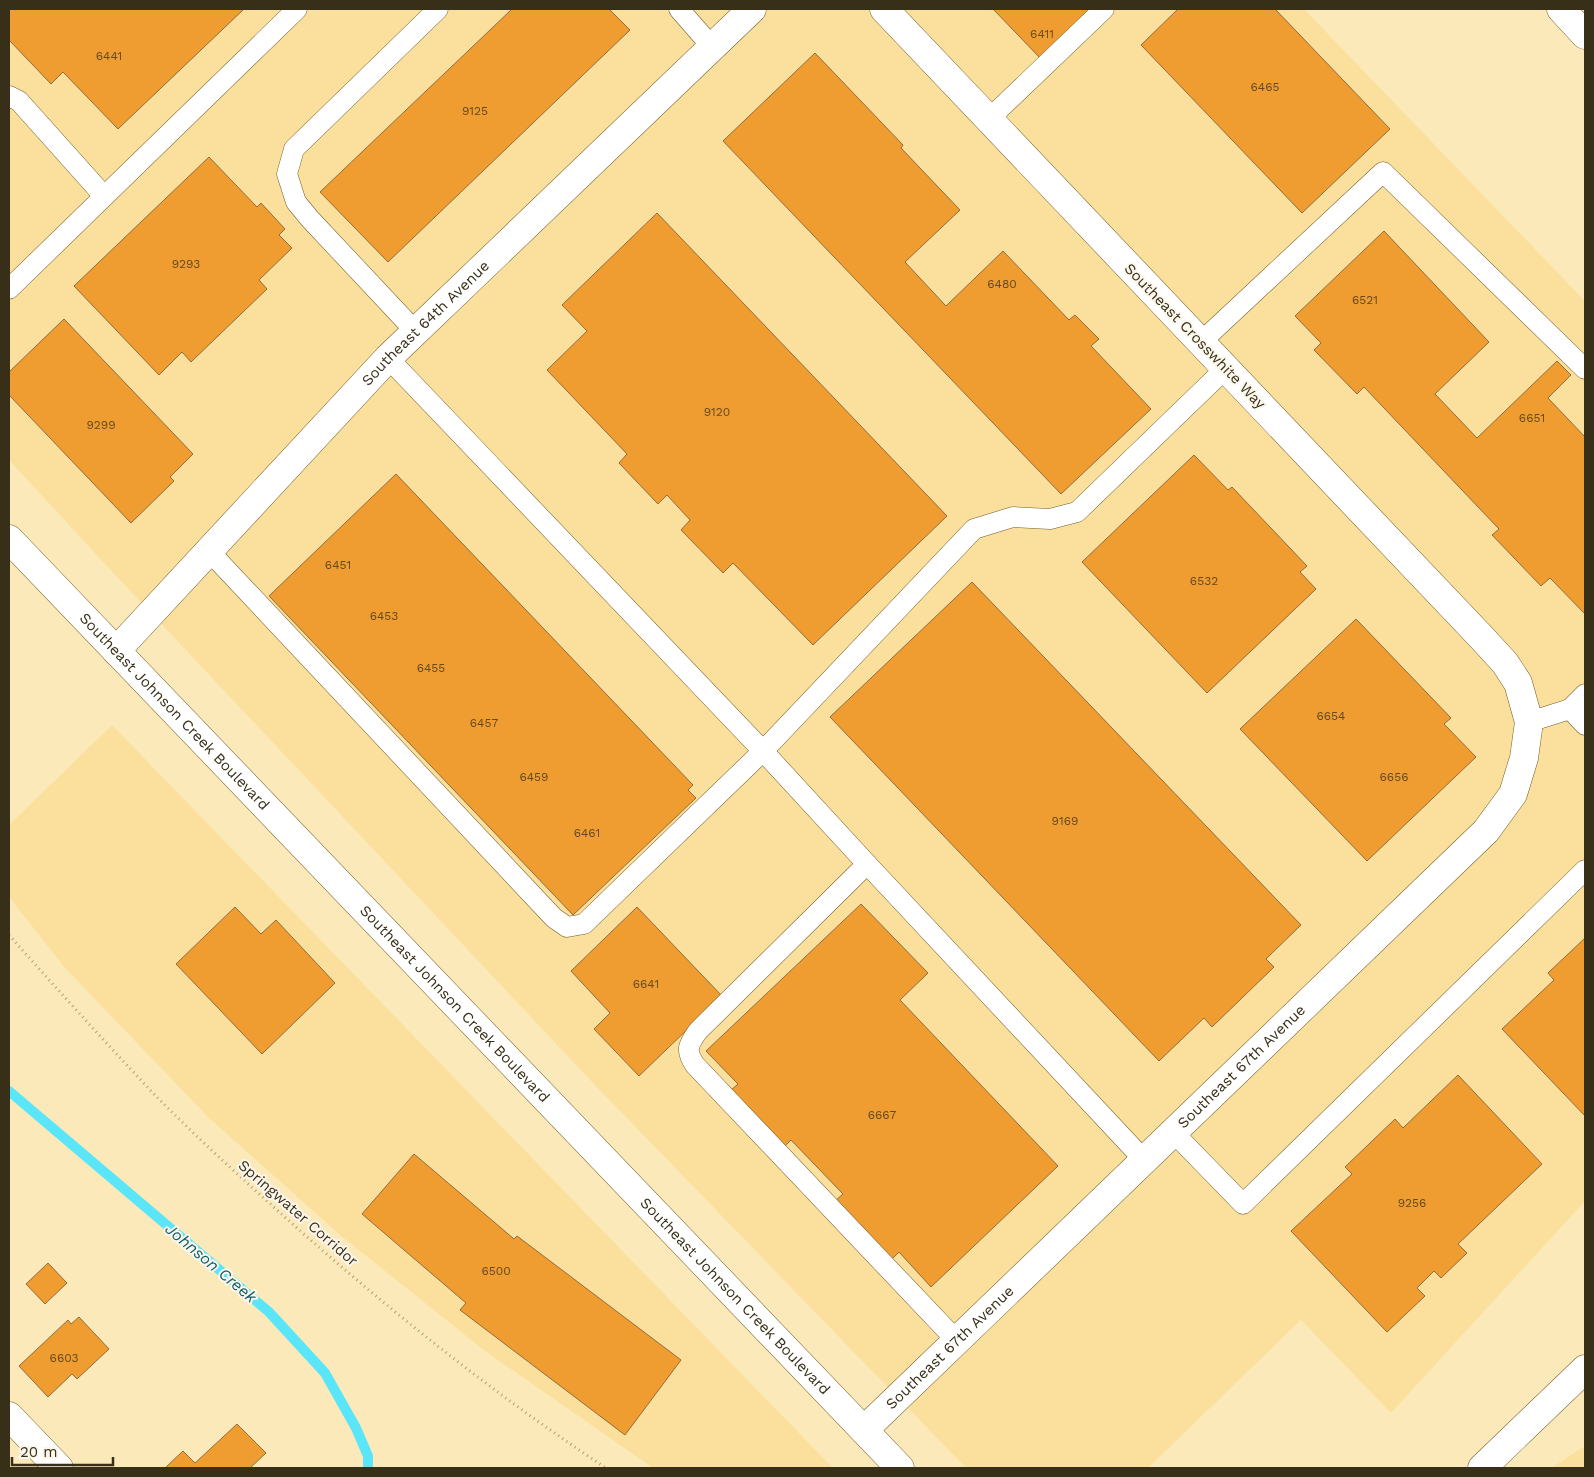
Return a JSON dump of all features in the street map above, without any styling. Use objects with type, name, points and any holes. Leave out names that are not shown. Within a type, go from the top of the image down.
[{"type":"street","name":"Southeast 64th Avenue","points":[[116,651],[388,358],[752,9]]},
{"type":"street","name":"Southeast Crosswhite Way","points":[[884,9],[1505,664]]},
{"type":"street","points":[[1560,9],[1585,35]]},
{"type":"street","name":"Southeast Johnson Creek Boulevard","points":[[9,539],[900,1468]]},
{"type":"street","name":"Southeast 67th Avenue","points":[[864,1430],[1486,831],[1513,794],[1524,758],[1529,722],[1518,683],[1505,664]]},
{"type":"street","points":[[1482,1468],[1585,1368]]},
{"type":"street","points":[[9,1416],[59,1468]]},
{"type":"lane","points":[[9,289],[297,9]]},
{"type":"lane","points":[[416,332],[296,202],[287,174],[294,149],[438,9]]},
{"type":"lane","points":[[679,9],[712,47]]},
{"type":"lane","points":[[989,119],[1104,9]]},
{"type":"lane","points":[[9,96],[19,101],[104,196]]},
{"type":"lane","points":[[1201,342],[1383,172],[1585,369]]},
{"type":"lane","points":[[388,358],[763,751],[1144,1160]]},
{"type":"lane","points":[[208,551],[554,918],[567,927],[584,924],[763,751],[974,529],[1013,517],[1050,519],[1076,512],[1226,368]]},
{"type":"lane","points":[[1529,722],[1570,710],[1585,694]]},
{"type":"lane","points":[[1570,710],[1585,725]]},
{"type":"lane","points":[[867,864],[698,1031],[689,1044],[689,1056],[694,1065],[957,1341]]},
{"type":"lane","points":[[1173,1132],[1243,1204],[1585,870]]},
{"type":"path","name":"Springwater Corridor","points":[[9,935],[154,1093],[245,1182],[336,1262],[437,1346],[530,1416],[606,1468]]},
{"type":"shaded area","points":[[9,9],[1304,9],[1585,301],[1585,1201],[1391,1413],[1301,1320],[1148,1468],[966,1468],[591,1081],[9,460]]},
{"type":"shaded area","points":[[112,725],[833,1468],[653,1468],[485,1351],[340,1235],[209,1118],[65,968],[9,897],[9,825]]},
{"type":"shaded area","points":[[1585,1446],[1585,1468],[1551,1468]]},
{"type":"building","points":[[9,9],[244,9],[118,129],[63,72],[51,84],[9,40]]},
{"type":"building","points":[[512,9],[609,9],[630,30],[388,262],[320,192]]},
{"type":"building","points":[[993,9],[1093,9],[1041,59]]},
{"type":"building","points":[[1178,9],[1275,9],[1390,129],[1302,213],[1141,45]]},
{"type":"building","points":[[815,53],[903,145],[901,148],[960,210],[905,262],[946,306],[1003,251],[1069,320],[1075,315],[1099,339],[1091,346],[1151,409],[1061,494],[723,141]]},
{"type":"building","points":[[209,157],[257,207],[261,203],[285,229],[279,235],[292,248],[259,280],[267,289],[191,362],[182,352],[159,375],[74,286]]},
{"type":"building","points":[[657,213],[947,516],[813,645],[733,563],[723,573],[681,530],[690,520],[667,495],[658,504],[619,463],[627,454],[547,370],[587,331],[562,305]]},
{"type":"building","points":[[1384,231],[1489,342],[1435,394],[1477,438],[1557,361],[1571,375],[1548,398],[1585,437],[1585,614],[1550,578],[1541,586],[1492,535],[1499,529],[1364,387],[1357,394],[1314,350],[1321,343],[1295,316]]},
{"type":"building","points":[[64,319],[193,454],[170,477],[174,481],[131,523],[9,395],[9,372]]},
{"type":"building","points":[[1194,455],[1228,490],[1232,487],[1307,566],[1300,572],[1316,589],[1207,693],[1082,562]]},
{"type":"building","points":[[396,474],[693,785],[688,790],[696,798],[573,915],[269,596]]},
{"type":"building","points":[[972,582],[1301,925],[1266,959],[1274,967],[1212,1027],[1204,1018],[1159,1061],[830,717]]},
{"type":"building","points":[[1356,619],[1451,718],[1444,724],[1476,757],[1367,861],[1240,729]]},
{"type":"building","points":[[861,904],[928,973],[900,1000],[1058,1166],[931,1287],[899,1252],[891,1260],[835,1201],[843,1194],[791,1140],[784,1147],[730,1091],[738,1084],[706,1051]]},
{"type":"building","points":[[235,907],[261,934],[276,920],[335,983],[262,1054],[176,964]]},
{"type":"building","points":[[637,907],[722,996],[639,1076],[594,1029],[610,1013],[571,971]]},
{"type":"building","points":[[1585,938],[1585,1116],[1502,1029],[1554,980],[1548,973]]},
{"type":"building","points":[[1458,1075],[1542,1164],[1458,1244],[1467,1253],[1441,1278],[1434,1271],[1417,1288],[1425,1296],[1387,1332],[1291,1231],[1352,1174],[1345,1167],[1395,1119],[1403,1128]]},
{"type":"building","points":[[414,1154],[514,1239],[517,1236],[681,1360],[625,1435],[460,1310],[466,1303],[362,1214]]},
{"type":"building","points":[[48,1263],[67,1283],[45,1304],[26,1284]]},
{"type":"building","points":[[79,1317],[109,1349],[77,1379],[72,1374],[48,1397],[19,1366],[68,1320],[71,1324]]},
{"type":"building","points":[[237,1424],[266,1453],[250,1468],[165,1468],[183,1451],[195,1463]]},
{"type":"waterway","name":"Johnson Creek","points":[[9,1091],[269,1312],[325,1373],[356,1428],[368,1456],[368,1468]]}]
